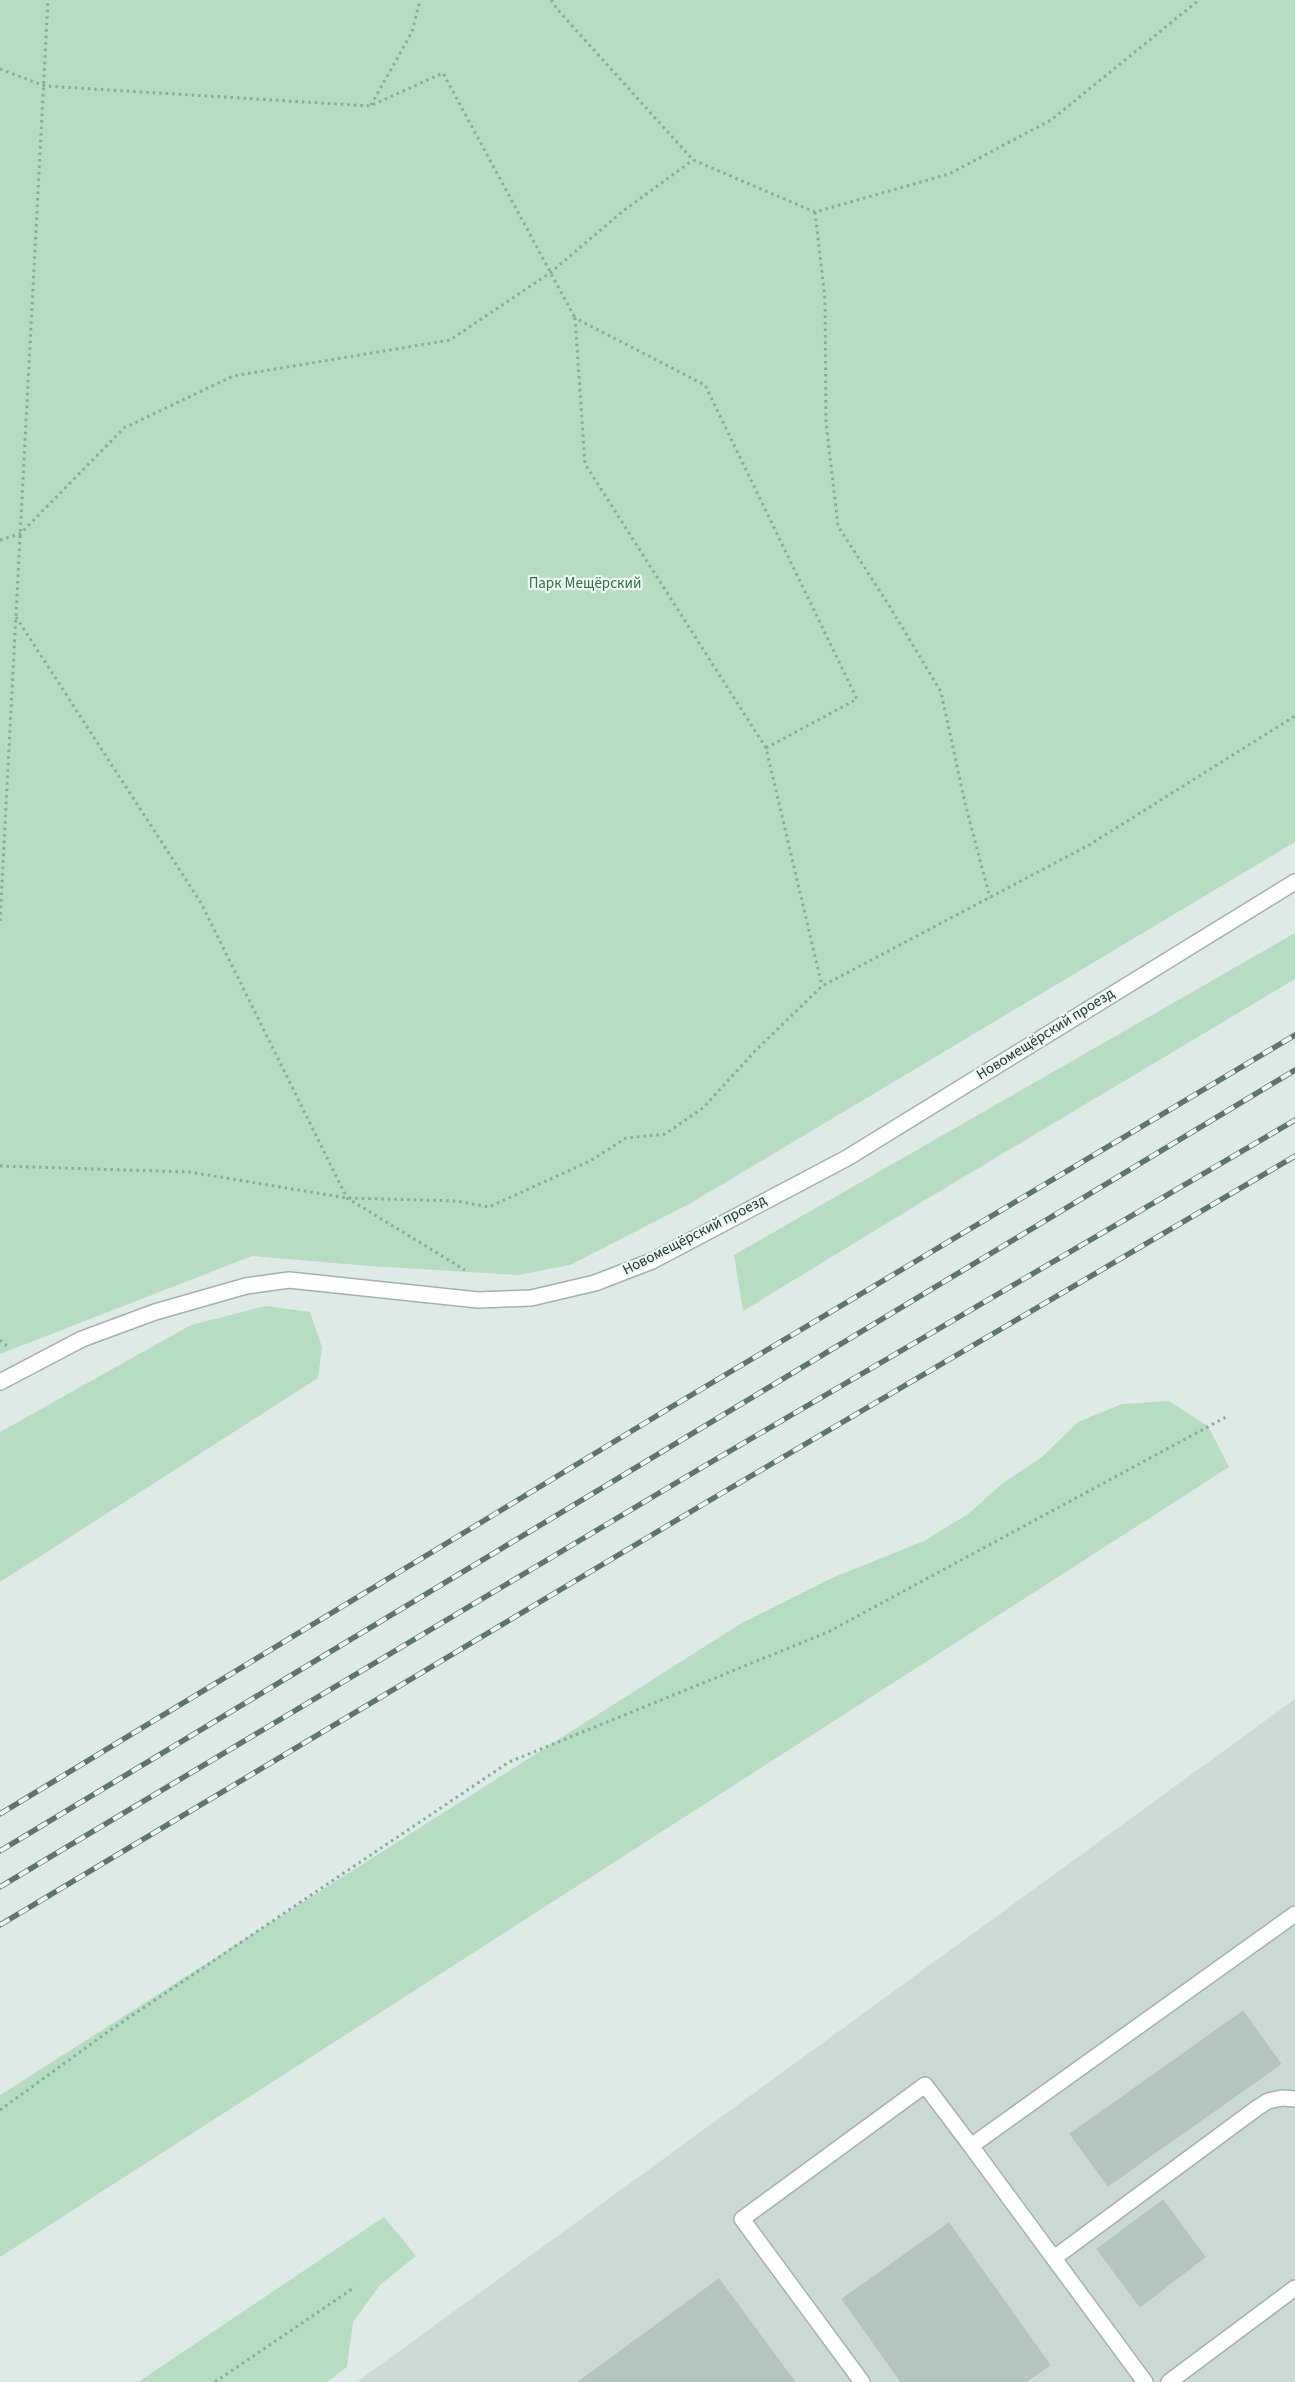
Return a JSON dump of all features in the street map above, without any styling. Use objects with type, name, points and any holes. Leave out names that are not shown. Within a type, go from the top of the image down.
[{"type":"street","name":"Новомещёрский проезд","points":[[0,1382],[82,1340],[155,1312],[246,1286],[289,1280],[478,1300],[531,1298],[595,1284],[652,1261],[847,1158],[1295,882]]},
{"type":"street","points":[[971,2146],[1295,1914]]},
{"type":"street","points":[[862,2382],[742,2220],[925,2085],[1146,2382]]},
{"type":"street","points":[[1054,2258],[1257,2108],[1268,2101],[1282,2098],[1295,2099]]},
{"type":"street","points":[[1169,2382],[1295,2288]]},
{"type":"path","points":[[0,921],[48,0]]},
{"type":"path","points":[[370,106],[412,32],[420,0]]},
{"type":"path","points":[[551,0],[557,10],[693,160],[815,212],[949,174],[1052,120],[1199,0]]},
{"type":"path","points":[[0,69],[45,86],[370,106],[443,73],[574,318],[585,464],[766,748],[822,986]]},
{"type":"path","points":[[0,540],[20,534],[124,428],[233,376],[450,340],[550,273],[623,210],[693,160]]},
{"type":"path","points":[[815,212],[825,299],[826,423],[838,526],[941,692],[965,803],[990,898]]},
{"type":"path","points":[[574,318],[705,385],[857,699],[766,748]]},
{"type":"path","points":[[16,616],[201,903],[347,1198],[470,1273],[478,1300]]},
{"type":"path","points":[[0,1166],[189,1172],[347,1198],[456,1201],[488,1207],[590,1161],[626,1138],[665,1134],[703,1108],[755,1051],[822,986],[1089,845],[1295,716]]},
{"type":"path","points":[[0,2110],[109,2030],[509,1762],[828,1632],[1226,1417]]},
{"type":"path","points":[[215,2382],[355,2287]]},
{"type":"shaded area","points":[[1295,1699],[1295,2382],[357,2382]]},
{"type":"green space","name":"Парк Мещёрский","points":[[0,0],[1295,0],[1295,842],[691,1203],[570,1265],[518,1275],[370,1266],[252,1256],[0,1354]]},
{"type":"green space","points":[[1295,933],[1295,979],[743,1311],[734,1255]]},
{"type":"green space","points":[[266,1306],[310,1312],[322,1347],[318,1378],[0,1582],[0,1432],[191,1325]]},
{"type":"green space","points":[[1169,1401],[1208,1426],[1229,1467],[0,2257],[0,2095],[740,1624],[832,1578],[924,1541],[968,1514],[1003,1483],[1042,1457],[1078,1422],[1122,1404]]},
{"type":"green space","points":[[384,2217],[416,2256],[380,2285],[353,2322],[347,2367],[327,2382],[138,2382]]},
{"type":"building","points":[[1243,2011],[1281,2064],[1108,2186],[1070,2134]]},
{"type":"building","points":[[1163,2200],[1205,2257],[1140,2307],[1097,2249]]},
{"type":"building","points":[[949,2223],[1050,2365],[1026,2382],[901,2382],[842,2299]]},
{"type":"building","points":[[719,2279],[795,2382],[578,2382]]},
{"type":"railway","points":[[0,1814],[673,1406],[1295,1035]]},
{"type":"railway","points":[[0,1851],[1295,1070]]},
{"type":"railway","points":[[0,1887],[701,1468],[1295,1120]]},
{"type":"railway","points":[[0,1925],[717,1496],[1295,1156]]}]
